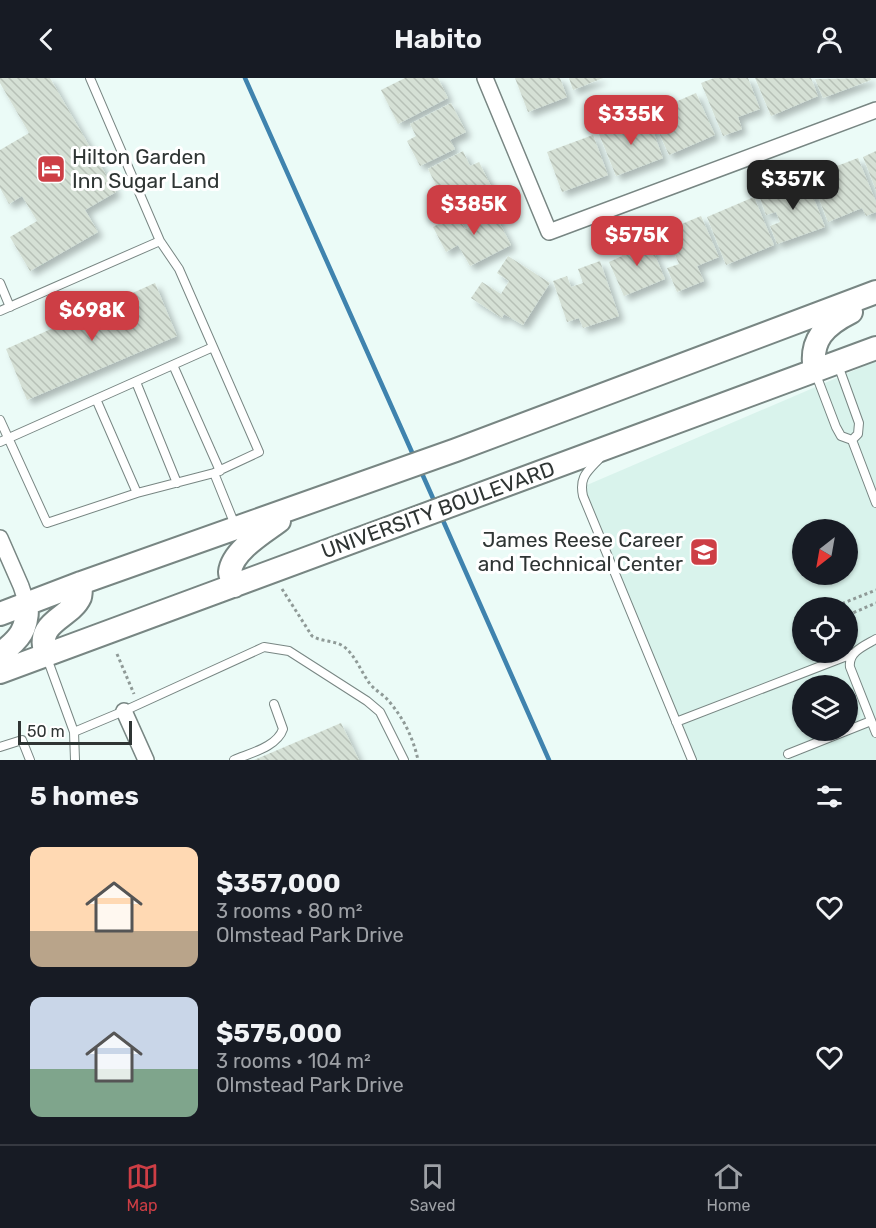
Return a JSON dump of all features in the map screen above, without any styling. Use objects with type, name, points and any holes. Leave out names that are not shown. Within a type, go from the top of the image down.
[{"type":"main road","points":[[8,607],[456,450],[876,292]]},
{"type":"main road","points":[[815,371],[813,354],[824,330],[876,298]]},
{"type":"main road","name":"UNIVERSITY BOULEVARD","points":[[0,672],[876,348]]},
{"type":"main road","points":[[234,586],[230,572],[236,558],[250,542],[300,506]]},
{"type":"main road","points":[[46,655],[42,645],[46,633],[53,622],[80,597],[81,583]]},
{"type":"main road","points":[[0,654],[20,636],[28,620],[8,607]]},
{"type":"street","points":[[485,78],[549,232],[876,110]]},
{"type":"street","points":[[0,538],[21,586],[8,607]]},
{"type":"street","points":[[124,711],[146,760]]},
{"type":"lane","points":[[0,420],[47,523],[137,493],[217,472],[259,452],[179,269],[160,241],[90,78]]},
{"type":"lane","points":[[0,311],[160,241]]},
{"type":"lane","points":[[0,283],[10,307]]},
{"type":"lane","points":[[0,442],[213,347]]},
{"type":"lane","points":[[837,363],[859,423],[858,434],[852,440]]},
{"type":"lane","points":[[173,365],[217,472],[236,528]]},
{"type":"lane","points":[[815,371],[836,427],[841,436],[852,440],[876,503]]},
{"type":"lane","points":[[135,382],[177,483]]},
{"type":"lane","points":[[96,399],[137,493]]},
{"type":"lane","points":[[610,446],[590,468],[581,484],[583,496],[692,760]]},
{"type":"lane","points":[[858,650],[876,639]]},
{"type":"lane","points":[[74,732],[264,647],[289,651],[367,701],[380,712],[404,760]]},
{"type":"lane","points":[[46,655],[74,732],[75,760]]},
{"type":"lane","points":[[676,722],[829,663]]},
{"type":"lane","points":[[849,663],[876,733]]},
{"type":"lane","points":[[234,760],[281,736],[283,729],[274,704]]},
{"type":"lane","points":[[788,754],[871,721]]},
{"type":"lane","points":[[0,747],[22,740],[30,760]]},
{"type":"path","points":[[282,589],[312,636],[318,640],[342,646],[349,651],[371,685],[404,719],[416,748],[418,760]]},
{"type":"path","points":[[858,597],[876,590]]},
{"type":"path","points":[[858,611],[876,603]]},
{"type":"shaded area","name":"James Reese Career and Technical Center","points":[[876,361],[876,760],[689,760],[580,488]]},
{"type":"building","name":"Hilton Garden Inn Sugar Land","points":[[0,78],[50,78],[116,192],[85,210],[98,232],[30,271],[10,237],[37,221],[22,196],[9,204],[0,188],[0,150],[29,133],[0,83]]},
{"type":"building","points":[[405,78],[438,78],[448,98],[398,124],[381,90]]},
{"type":"building","points":[[515,78],[560,78],[567,97],[528,112]]},
{"type":"building","points":[[569,78],[603,78],[573,90]]},
{"type":"building","points":[[714,78],[748,78],[760,109],[738,117],[742,129],[723,136],[701,83]]},
{"type":"building","points":[[755,78],[811,78],[818,96],[771,116]]},
{"type":"building","points":[[870,78],[871,80],[823,98],[815,79]]},
{"type":"building","points":[[696,93],[715,135],[669,155],[650,113]]},
{"type":"building","points":[[451,103],[466,132],[450,140],[455,149],[420,166],[407,141],[416,136],[410,124]]},
{"type":"building","points":[[647,115],[663,158],[616,176],[599,134]]},
{"type":"building","points":[[593,135],[608,175],[562,192],[547,152]]},
{"type":"building","points":[[463,151],[470,166],[479,162],[494,192],[441,218],[434,203],[443,199],[428,169]]},
{"type":"building","points":[[876,151],[876,190],[863,157]]},
{"type":"building","points":[[858,158],[876,202],[876,212],[866,216],[862,208],[828,222],[814,186],[827,181],[824,171]]},
{"type":"building","points":[[806,178],[825,227],[777,244],[770,226],[780,222],[776,212],[766,215],[759,195]]},
{"type":"building","points":[[754,197],[774,245],[726,265],[707,217]]},
{"type":"building","points":[[488,201],[511,245],[470,266],[458,245],[446,252],[433,227],[457,214],[465,229],[483,220],[476,207]]},
{"type":"building","points":[[701,216],[719,257],[697,266],[704,281],[677,292],[667,268],[679,264],[672,247],[662,251],[655,235]]},
{"type":"building","points":[[647,236],[665,279],[624,296],[609,262],[622,256],[618,248]]},
{"type":"building","points":[[508,256],[550,283],[523,325],[504,314],[502,318],[471,298],[482,282],[501,294],[509,281],[497,273]]},
{"type":"building","points":[[600,261],[619,316],[583,328],[579,318],[567,322],[553,281],[567,276],[571,287],[583,283],[578,269]]},
{"type":"building","points":[[155,283],[177,336],[27,400],[6,349]]},
{"type":"building","points":[[341,723],[359,760],[254,760]]},
{"type":"waterway","points":[[245,78],[415,459]]},
{"type":"waterway","points":[[420,469],[436,505]]},
{"type":"waterway","points":[[441,516],[549,760]]},
{"type":"place","name":"Hilton Garden Inn Sugar Land","points":[[51,169]]},
{"type":"place","name":"James Reese Career and Technical Center","points":[[704,552]]}]
